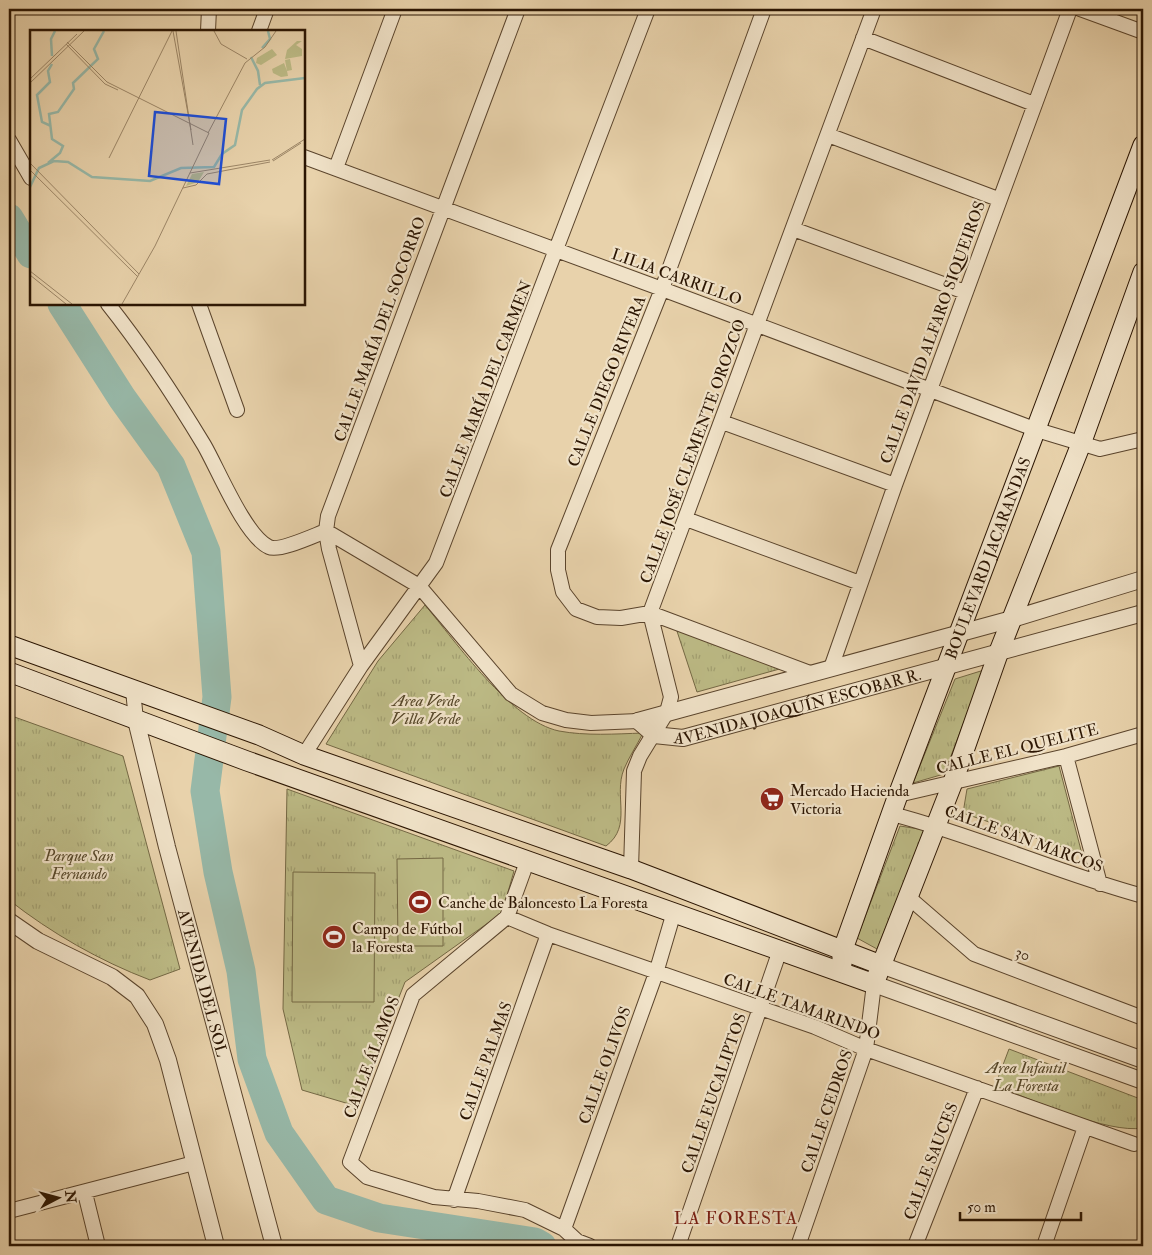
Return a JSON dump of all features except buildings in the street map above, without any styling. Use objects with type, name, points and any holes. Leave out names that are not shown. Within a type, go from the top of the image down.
[{"type":"main road","name":"BOULEVARD JACARANDAS","points":[[841,972],[842,952],[898,795],[1143,145]]},
{"type":"main road","points":[[9,672],[247,761],[528,859],[874,984],[934,825],[953,782],[998,654],[1081,444],[1143,272]]},
{"type":"main road","points":[[9,646],[259,735],[304,755],[631,869],[842,952],[881,965]]},
{"type":"street","points":[[208,9],[208,30]]},
{"type":"street","points":[[259,30],[267,9]]},
{"type":"street","points":[[336,168],[395,9]]},
{"type":"street","name":"CALLE MARÍA DEL SOCORRO","points":[[362,666],[326,531],[328,516],[518,9]]},
{"type":"street","name":"CALLE MARÍA DEL CARMEN","points":[[304,755],[362,666],[436,564],[648,9]]},
{"type":"street","name":"CALLE DIEGO RIVERA","points":[[650,613],[621,618],[597,616],[576,609],[563,592],[558,570],[558,550],[662,288],[764,9]]},
{"type":"street","name":"CALLE JOSÉ CLEMENTE OROZCO","points":[[650,613],[874,9]]},
{"type":"street","name":"CALLE DAVID ALFARO SIQUEIROS","points":[[831,668],[998,199],[1070,9]]},
{"type":"street","points":[[1080,9],[1143,32]]},
{"type":"street","points":[[863,38],[1034,104]]},
{"type":"street","points":[[828,135],[998,199]]},
{"type":"street","points":[[9,140],[30,176]]},
{"type":"street","name":"LILIA CARRILLO","points":[[305,157],[662,288],[1037,430],[1100,449],[1143,439]]},
{"type":"street","points":[[793,229],[965,292]]},
{"type":"street","points":[[109,305],[200,439],[243,518],[266,546],[277,548],[326,531],[419,586],[511,694],[542,713],[566,720],[591,723],[638,721]]},
{"type":"street","points":[[119,318],[124,305]]},
{"type":"street","points":[[199,305],[237,410]]},
{"type":"street","points":[[722,422],[895,485]]},
{"type":"street","points":[[686,519],[860,583]]},
{"type":"street","name":"AVENIDA JOAQUÍN ESCOBAR R.","points":[[638,721],[1012,619],[1143,579]]},
{"type":"street","points":[[650,613],[810,673]]},
{"type":"street","points":[[650,613],[671,696],[667,712]]},
{"type":"street","name":"AVENIDA JOAQUÍN ESCOBAR R.","points":[[638,721],[654,735],[683,738],[998,654],[1143,613]]},
{"type":"street","points":[[133,690],[136,720]]},
{"type":"street","name":"AVENIDA JOAQUÍN ESCOBAR R.","points":[[631,869],[634,771],[640,756],[667,712]]},
{"type":"street","name":"AVENIDA DEL SOL","points":[[136,720],[167,847],[274,1246]]},
{"type":"street","name":"CALLE EL QUELITE","points":[[898,795],[1066,756],[1143,734]]},
{"type":"street","points":[[1066,756],[1100,884]]},
{"type":"street","name":"CALLE SAN MARCOS","points":[[892,814],[934,825],[1100,884],[1143,896]]},
{"type":"street","points":[[507,917],[528,859]]},
{"type":"street","name":"30","points":[[907,896],[974,954],[1143,1018]]},
{"type":"street","name":"CALLE OLIVOS","points":[[564,1229],[656,973],[674,912]]},
{"type":"street","name":"CALLE TAMARINDO","points":[[507,917],[548,934],[815,1027],[866,1049],[1134,1144]]},
{"type":"street","name":"CALLE ÁLAMOS","points":[[454,1200],[434,1197],[367,1177],[350,1162],[413,995],[507,917]]},
{"type":"street","points":[[9,921],[38,941],[112,977],[137,996],[155,1024],[168,1060],[216,1246]]},
{"type":"street","name":"CALLE PALMAS","points":[[454,1200],[548,934]]},
{"type":"street","name":"CALLE EUCALIPTOS","points":[[678,1246],[780,950]]},
{"type":"street","points":[[881,965],[1143,1060]]},
{"type":"street","points":[[874,984],[1143,1081]]},
{"type":"street","name":"CALLE CEDROS","points":[[798,1246],[866,1049],[874,984]]},
{"type":"street","name":"CALLE SAUCES","points":[[916,1246],[977,1088]]},
{"type":"street","points":[[1044,1246],[1085,1127]]},
{"type":"street","points":[[9,1211],[85,1193],[194,1163]]},
{"type":"street","points":[[85,1193],[98,1246]]},
{"type":"street","points":[[454,1200],[478,1201],[525,1210],[564,1229],[577,1240],[590,1246]]},
{"type":"green space","name":"Area Verde Villa Verde","points":[[425,605],[486,678],[522,712],[541,724],[559,731],[580,734],[643,733],[628,760],[621,779],[621,820],[619,829],[606,846],[326,744],[378,661]]},
{"type":"green space","points":[[673,619],[801,663],[697,692]]},
{"type":"green space","points":[[984,670],[944,774],[913,783],[955,679]]},
{"type":"green space","name":"Parque San Fernando","points":[[9,715],[123,756],[180,969],[150,980],[76,945],[42,924],[9,900]]},
{"type":"green space","points":[[1059,766],[1082,854],[963,813],[967,789]]},
{"type":"green space","points":[[287,789],[514,871],[502,913],[405,982],[356,1106],[302,1090],[283,1009]]},
{"type":"green space","points":[[900,826],[925,830],[877,949],[857,938]]},
{"type":"green space","name":"Canche de Baloncesto La Foresta","points":[[443,858],[443,946],[398,946],[397,859]]},
{"type":"green space","name":"Campo de Fútbol la Foresta","points":[[293,872],[375,873],[374,1002],[292,1002]]},
{"type":"green space","name":"Area Infantil La Foresta","points":[[1009,1049],[1143,1100],[1143,1128],[1110,1126],[1090,1121],[995,1086]]},
{"type":"waterway","points":[[9,218],[30,252]]},
{"type":"waterway","points":[[63,305],[122,398],[171,466],[206,552],[217,697],[205,791],[218,872],[241,971],[252,1059],[279,1133],[326,1200],[379,1218],[535,1242],[542,1246]]},
{"type":"place","name":"Mercado Hacienda Victoria","points":[[772,799]]},
{"type":"place","name":"Canche de Baloncesto La Foresta","points":[[420,902]]},
{"type":"place","name":"Campo de Fútbol la Foresta","points":[[334,937]]},
{"type":"district","name":"LA FORESTA","points":[[736,1218]]}]
